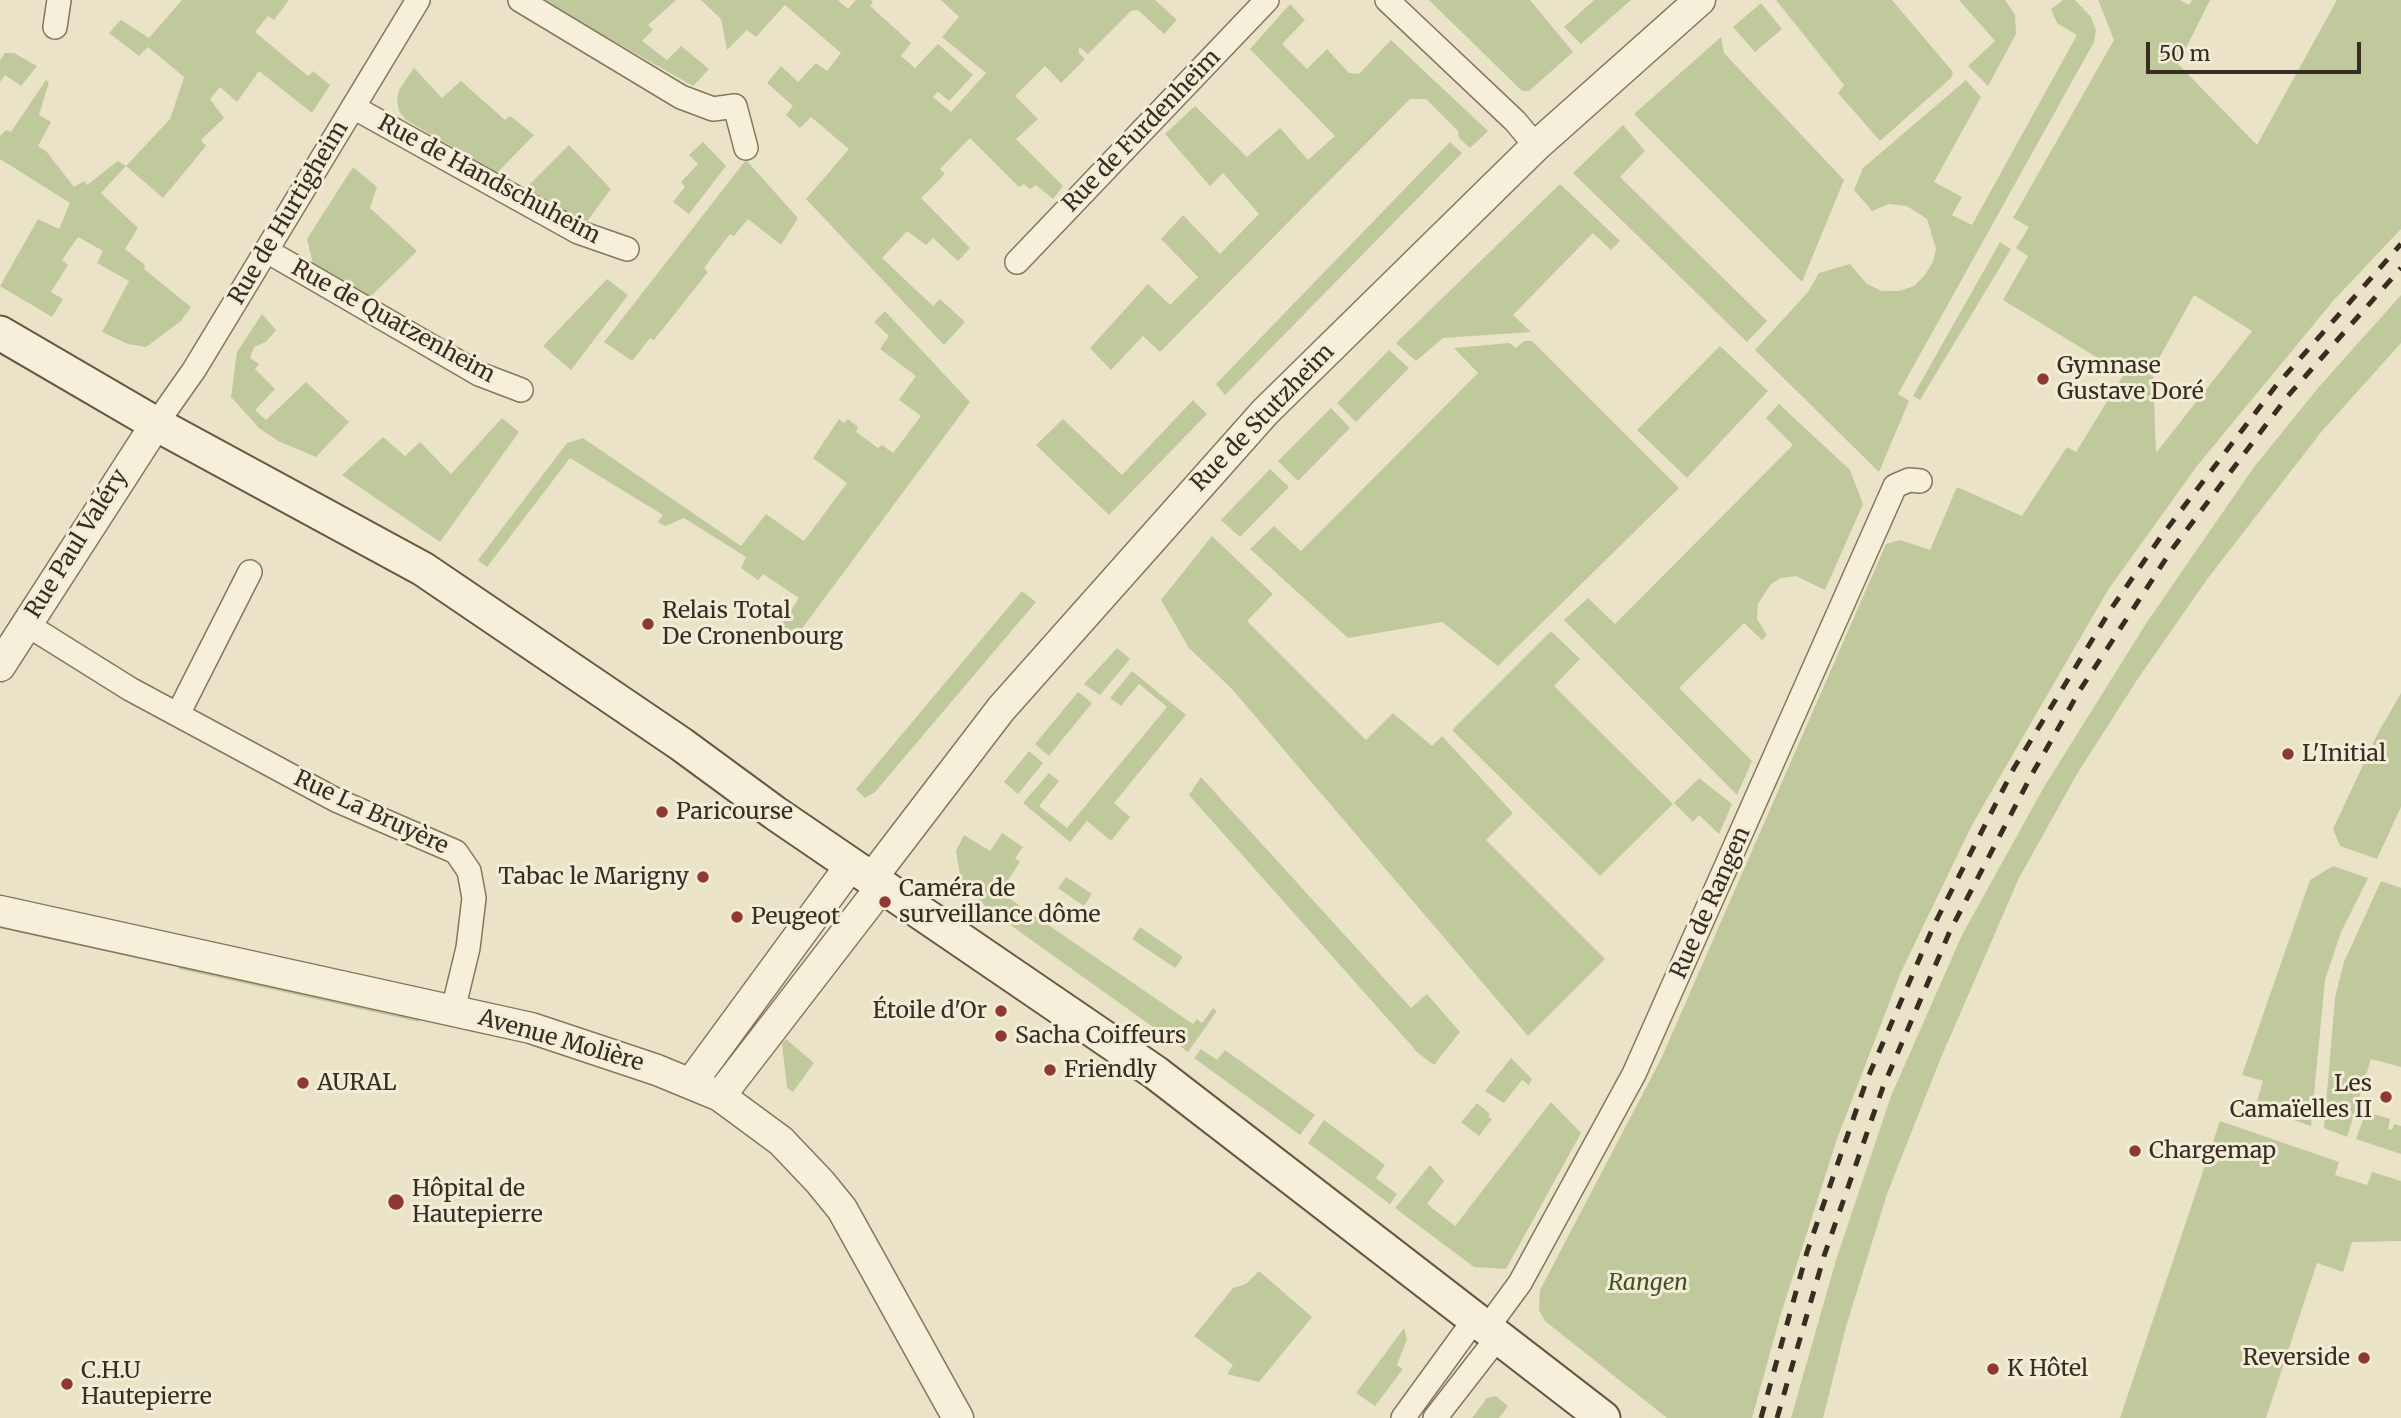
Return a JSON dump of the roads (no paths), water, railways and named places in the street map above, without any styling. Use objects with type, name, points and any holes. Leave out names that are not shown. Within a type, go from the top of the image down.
[{"type":"main road","points":[[0,333],[156,424],[423,569],[681,744],[868,877],[1164,1079],[1603,1418]]},
{"type":"street","points":[[55,27],[59,0]]},
{"type":"street","name":"Rue de Hurtigheim","points":[[156,424],[194,370],[418,0]]},
{"type":"street","points":[[520,0],[681,97],[713,109],[735,106],[746,148]]},
{"type":"street","name":"Rue de Furdenheim","points":[[1017,262],[1267,0]]},
{"type":"street","points":[[1387,0],[1511,117],[1536,146]]},
{"type":"street","name":"Rue de Stutzheim","points":[[691,1083],[868,877],[993,718],[1185,498],[1265,412],[1536,146],[1700,0]]},
{"type":"street","name":"Rue de Handschuheim","points":[[353,107],[578,232],[627,249]]},
{"type":"street","name":"Rue de Quatzenheim","points":[[267,251],[480,374],[521,390]]},
{"type":"street","name":"Rue Paul Valéry","points":[[0,666],[156,424]]},
{"type":"street","name":"Rue de Rangen","points":[[1487,1328],[1520,1283],[1634,1074],[1895,486],[1909,480],[1920,481]]},
{"type":"street","points":[[178,714],[250,572]]},
{"type":"street","name":"Rue La Bruyère","points":[[26,625],[178,714],[336,800],[445,845],[463,859],[473,883],[474,898],[468,948],[453,1010]]},
{"type":"street","name":"Rue de Stutzheim","points":[[720,1096],[854,918],[868,877]]},
{"type":"street","name":"Avenue Molière","points":[[0,911],[453,1010],[578,1042],[720,1096],[781,1142],[842,1209],[958,1418]]},
{"type":"street","points":[[1402,1418],[1487,1328]]},
{"type":"street","points":[[1435,1418],[1487,1328]]},
{"type":"railway","points":[[1761,1418],[1807,1252],[1866,1082],[1934,925],[2014,768],[2111,609],[2160,538],[2275,387],[2401,244]]},
{"type":"railway","points":[[1777,1418],[1824,1256],[1883,1087],[1950,931],[2031,776],[2080,690],[2173,548],[2287,397],[2401,268]]},
{"type":"place","name":"Gymnase Gustave Doré","points":[[2043,379]]},
{"type":"place","name":"Relais Total De Cronenbourg","points":[[648,624]]},
{"type":"place","name":"L'Initial","points":[[2288,754]]},
{"type":"place","name":"Paricourse","points":[[662,812]]},
{"type":"place","name":"Tabac le Marigny","points":[[703,877]]},
{"type":"place","name":"Caméra de surveillance dôme","points":[[885,902]]},
{"type":"place","name":"Peugeot","points":[[737,917]]},
{"type":"place","name":"Étoile d'Or","points":[[1001,1011]]},
{"type":"place","name":"Sacha Coiffeurs","points":[[1001,1036]]},
{"type":"place","name":"Friendly","points":[[1050,1070]]},
{"type":"place","name":"AURAL","points":[[303,1083]]},
{"type":"place","name":"Les Camaïelles II","points":[[2386,1097]]},
{"type":"place","name":"Chargemap","points":[[2135,1151]]},
{"type":"place","name":"Hôpital de Hautepierre","points":[[396,1202]]},
{"type":"place","name":"Reverside","points":[[2364,1358]]},
{"type":"place","name":"K Hôtel","points":[[1993,1369]]},
{"type":"place","name":"C.H.U Hautepierre","points":[[67,1384]]},
{"type":"park label","name":"Rangen","points":[[1648,1283]]}]
